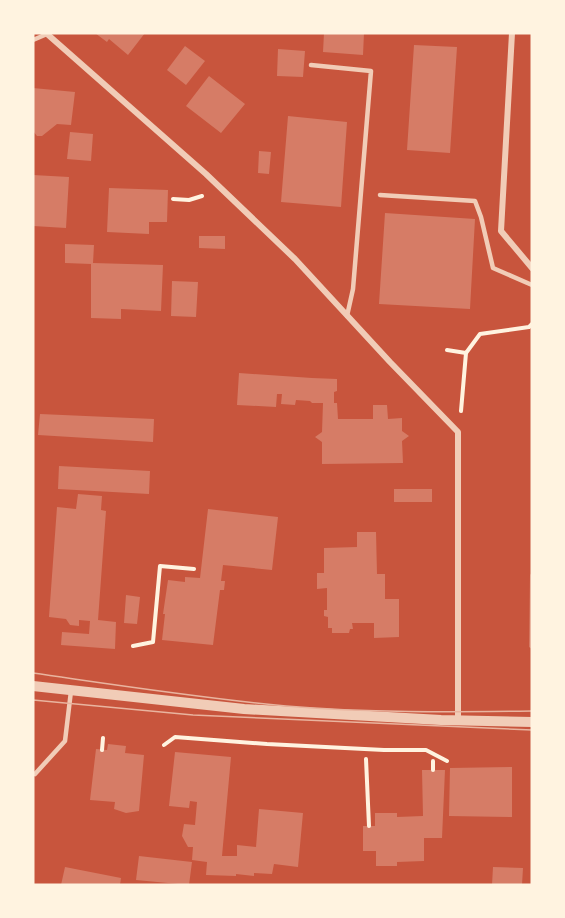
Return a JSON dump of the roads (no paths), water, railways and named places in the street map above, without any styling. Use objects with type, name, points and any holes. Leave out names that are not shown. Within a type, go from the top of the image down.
[{"type":"street","points":[[47,33],[223,190],[295,259],[458,432],[458,721]]},
{"type":"street","points":[[512,33],[501,231],[532,268]]},
{"type":"street","points":[[33,687],[244,709],[458,721],[532,722]]},
{"type":"lane","points":[[33,40],[47,33]]},
{"type":"lane","points":[[311,64],[371,71],[353,290],[347,316]]},
{"type":"lane","points":[[380,195],[475,201],[494,268],[532,285]]},
{"type":"lane","points":[[35,774],[65,741],[71,691]]},
{"type":"tram line","points":[[33,673],[286,706],[378,711],[532,711]]},
{"type":"tram line","points":[[33,700],[193,715],[532,730]]}]
